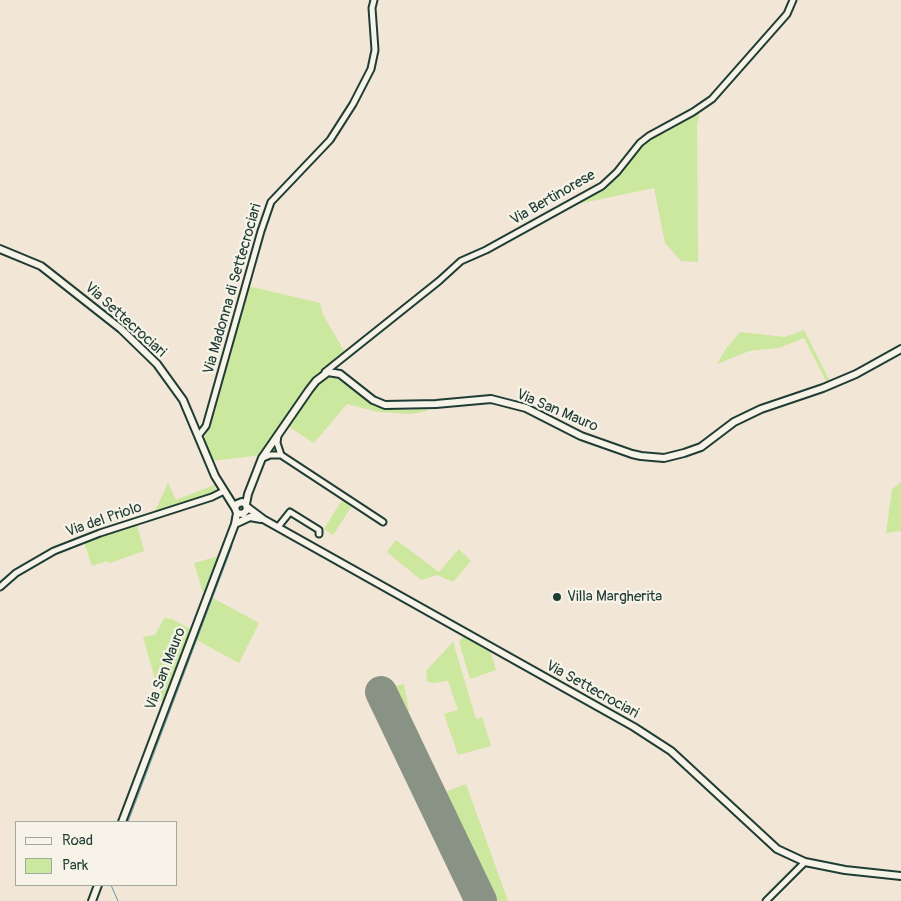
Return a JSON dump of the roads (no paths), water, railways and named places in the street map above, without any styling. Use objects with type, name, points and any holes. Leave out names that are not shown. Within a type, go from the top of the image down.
[{"type":"main road","name":"Via Settecrociari","points":[[0,249],[41,266],[121,329],[157,364],[183,400],[215,476],[226,493],[242,508],[641,732],[671,752],[777,849],[805,862],[845,870],[901,876]]},
{"type":"main road","name":"Via San Mauro","points":[[122,821],[235,524],[262,458],[309,390],[323,374],[328,372],[340,374],[373,400],[385,405],[436,404],[491,399],[504,402],[526,408],[581,436],[632,454],[664,458],[701,448],[734,422],[761,409],[823,388],[856,374],[901,349]]},
{"type":"main road","points":[[235,524],[250,517],[263,519]]},
{"type":"main road","points":[[92,901],[98,886]]},
{"type":"street","name":"Via Madonna di Settecrociari","points":[[199,435],[206,426],[261,231],[271,202],[330,140],[353,104],[371,69],[375,50],[372,8],[374,0]]},
{"type":"street","name":"Via Bertinorese","points":[[323,374],[439,281],[461,261],[486,250],[602,186],[617,172],[640,143],[712,99],[786,14],[793,0]]},
{"type":"street","points":[[278,435],[279,453]]},
{"type":"street","points":[[270,447],[383,522]]},
{"type":"street","points":[[262,458],[279,453]]},
{"type":"street","name":"Via del Priolo","points":[[0,587],[16,573],[54,551],[100,533],[226,493]]},
{"type":"street","points":[[278,528],[290,512],[318,530],[319,534]]},
{"type":"street","points":[[766,901],[805,862]]},
{"type":"waterway","points":[[128,821],[232,546]]},
{"type":"waterway","points":[[111,886],[118,901]]},
{"type":"place","name":"Villa Margherita","points":[[557,597]]}]
